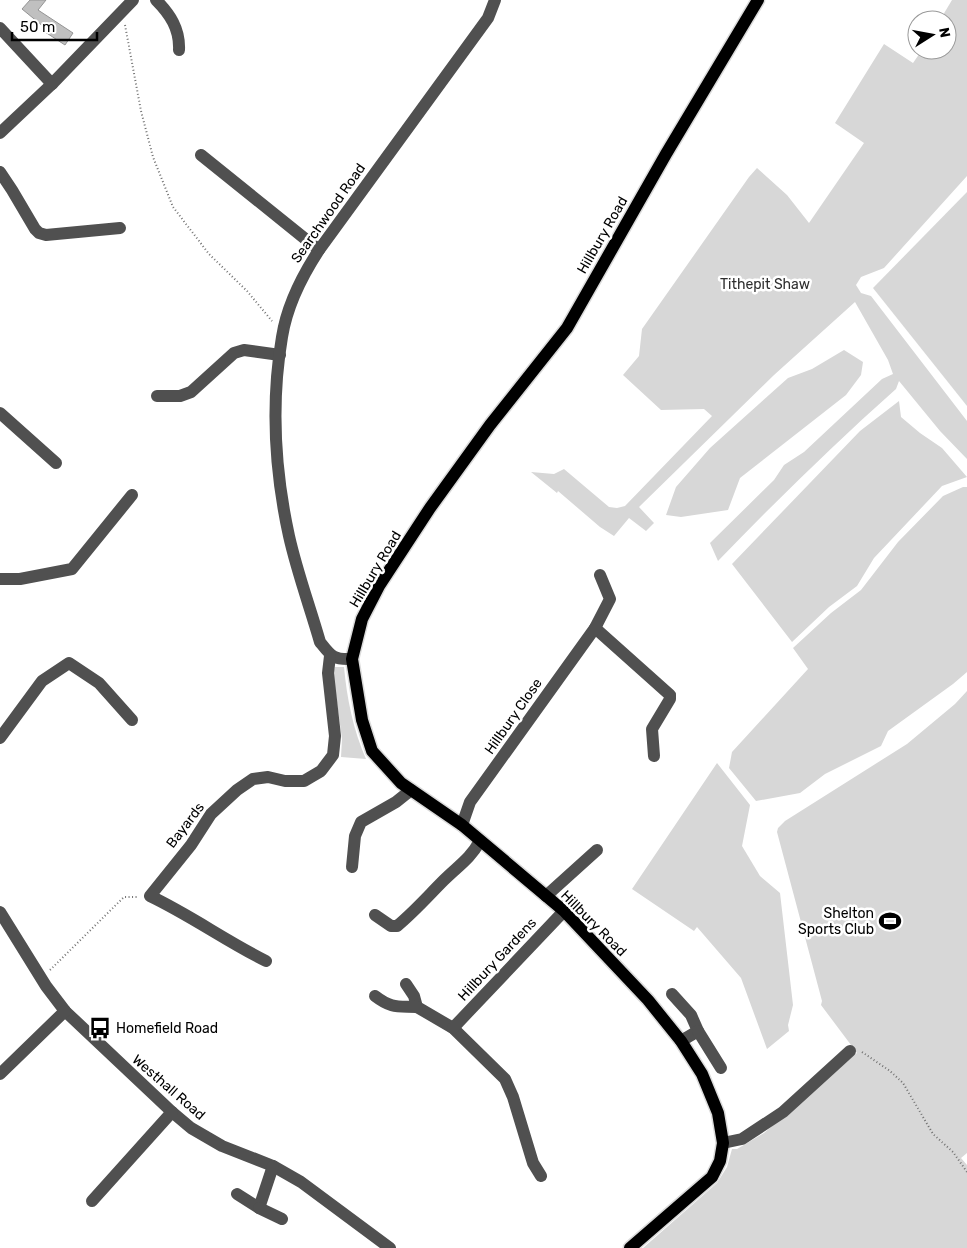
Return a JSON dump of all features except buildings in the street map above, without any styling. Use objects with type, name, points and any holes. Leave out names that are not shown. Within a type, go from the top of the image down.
[{"type":"main road","name":"Hillbury Road","points":[[630,1248],[712,1177],[720,1161],[723,1143],[718,1113],[702,1074],[681,1041],[648,1000],[564,911],[462,825],[401,783],[372,751],[362,720],[352,660],[362,619],[379,586],[435,500],[490,425],[567,328],[666,154],[758,0]]},
{"type":"street","points":[[0,133],[52,84],[133,0]]},
{"type":"street","points":[[156,0],[168,13],[173,22],[180,42],[179,50]]},
{"type":"street","name":"Searchwood Road","points":[[330,656],[320,642],[289,536],[279,475],[276,428],[282,336],[293,299],[304,272],[488,18],[495,0]]},
{"type":"street","points":[[0,28],[52,84]]},
{"type":"street","points":[[201,155],[319,250]]},
{"type":"street","points":[[0,172],[34,229],[39,233],[46,235],[120,228]]},
{"type":"street","points":[[157,396],[180,396],[191,392],[234,353],[244,350],[280,355]]},
{"type":"street","points":[[0,413],[56,463]]},
{"type":"street","points":[[0,579],[20,579],[72,569],[132,495]]},
{"type":"street","name":"Hillbury Close","points":[[462,825],[470,802],[595,628],[610,599],[600,575]]},
{"type":"street","points":[[595,628],[670,695],[670,699],[652,729],[654,756]]},
{"type":"street","points":[[330,656],[341,660],[352,660]]},
{"type":"street","name":"Bayards","points":[[150,896],[191,845],[211,814],[237,790],[253,779],[268,777],[285,781],[304,781],[321,771],[333,755],[335,736],[328,673],[330,656]]},
{"type":"street","points":[[0,738],[42,681],[69,663],[99,683],[132,720]]},
{"type":"street","points":[[352,867],[355,836],[361,822],[396,802],[411,790]]},
{"type":"street","points":[[375,915],[391,926],[397,926],[473,854],[480,841]]},
{"type":"street","points":[[546,896],[598,850]]},
{"type":"street","points":[[150,896],[178,909],[202,925],[266,960]]},
{"type":"street","name":"Hillbury Gardens","points":[[453,1028],[564,911]]},
{"type":"street","name":"Westhall Road","points":[[0,912],[41,979],[65,1011],[172,1112],[191,1128],[222,1146],[273,1166],[301,1182],[390,1248]]},
{"type":"street","points":[[406,984],[414,996],[417,1007]]},
{"type":"street","points":[[672,994],[690,1015],[721,1068]]},
{"type":"street","points":[[375,996],[394,1007],[417,1007],[453,1028],[494,1067],[505,1079],[513,1097],[533,1163],[541,1176]]},
{"type":"street","points":[[0,1074],[65,1011]]},
{"type":"street","points":[[681,1041],[698,1030]]},
{"type":"street","points":[[723,1143],[742,1139],[782,1112],[850,1051]]},
{"type":"street","points":[[92,1202],[172,1112]]},
{"type":"street","points":[[259,1208],[273,1166]]},
{"type":"street","points":[[237,1194],[259,1208],[282,1219]]},
{"type":"path","points":[[123,11],[141,111],[153,157],[173,207],[209,254],[268,315],[282,336]]},
{"type":"path","points":[[41,979],[124,897],[150,896]]},
{"type":"path","points":[[850,1051],[861,1052],[903,1083],[933,1134],[953,1152],[967,1172]]},
{"type":"green space","name":"Tithepit Shaw","points":[[952,0],[967,0],[967,176],[884,268],[861,277],[856,285],[861,293],[871,296],[967,421],[967,459],[940,431],[899,381],[896,389],[805,474],[718,561],[710,543],[774,480],[784,465],[804,452],[882,379],[893,374],[888,360],[855,302],[774,375],[639,507],[654,523],[646,531],[629,518],[614,536],[600,527],[558,491],[557,493],[531,472],[554,474],[564,469],[609,507],[625,506],[712,416],[704,409],[661,410],[623,375],[639,356],[642,329],[757,168],[787,195],[809,223],[864,143],[835,123],[884,44],[913,63],[915,60],[957,60],[957,10],[946,10]]},
{"type":"green space","points":[[967,192],[967,406],[873,288]]},
{"type":"green space","points":[[844,350],[863,362],[861,375],[846,395],[740,478],[728,510],[681,517],[666,515],[676,487],[710,448],[788,378],[812,369]]},
{"type":"green space","points":[[899,401],[901,417],[942,448],[967,477],[942,486],[874,558],[857,586],[829,607],[792,642],[732,564],[860,431]]},
{"type":"green space","points":[[967,487],[967,672],[888,731],[881,746],[825,774],[800,793],[756,801],[729,768],[732,752],[808,669],[793,648],[831,613],[861,590],[898,542],[943,496]]},
{"type":"green space","points":[[335,667],[344,667],[351,714],[366,759],[341,757],[342,739],[333,673]]},
{"type":"green space","points":[[967,691],[967,1153],[961,1158],[967,1165],[967,1248],[643,1248],[717,1183],[727,1167],[732,1149],[737,1149],[764,1133],[857,1053],[821,1005],[822,1001],[777,832],[778,828],[785,821],[907,744],[955,704]]},
{"type":"green space","points":[[717,763],[750,805],[742,846],[760,876],[780,893],[793,1005],[788,1025],[789,1031],[767,1049],[741,978],[697,927],[694,931],[632,889]]},
{"type":"place","name":"Shelton Sports Club","points":[[890,921]]},
{"type":"place","name":"Homefield Road","points":[[100,1028]]}]
